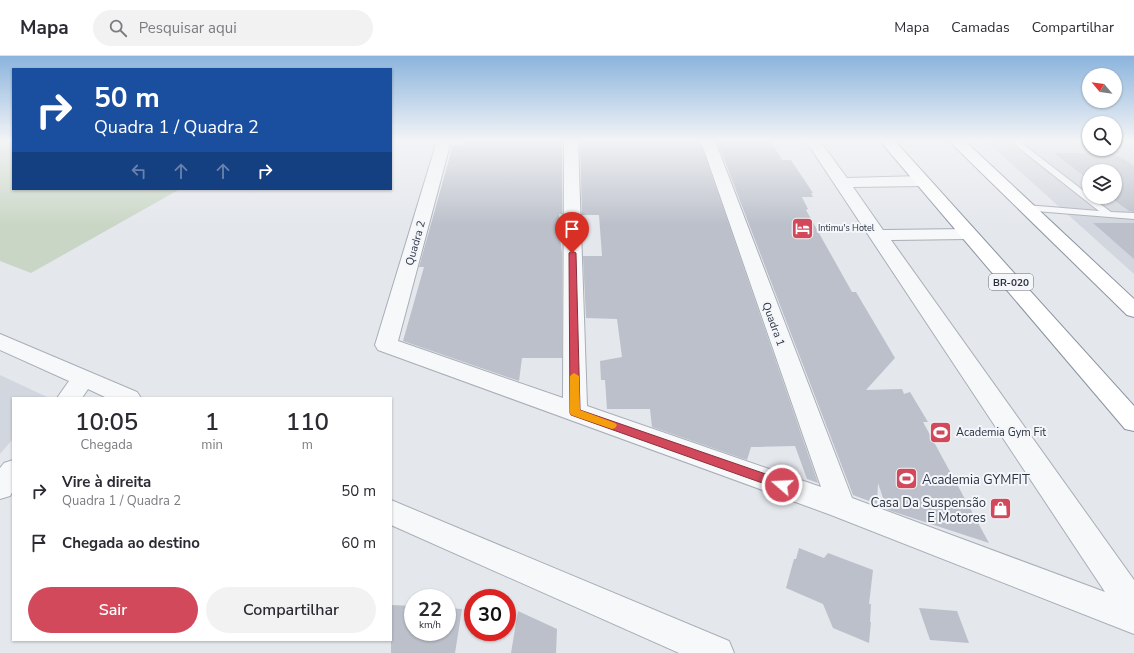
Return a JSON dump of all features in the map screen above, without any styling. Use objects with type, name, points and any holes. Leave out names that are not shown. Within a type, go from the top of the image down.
[{"type":"highway","name":"BR-020","points":[[911,169],[1134,422]]},
{"type":"highway","points":[[985,169],[1134,310]]},
{"type":"street","name":"Quadra 2","points":[[436,169],[386,345],[575,413]]},
{"type":"street","points":[[571,169],[575,413],[841,506],[1134,618]]},
{"type":"street","name":"Quadra 1","points":[[718,169],[841,506]]},
{"type":"street","points":[[832,169],[1134,607]]},
{"type":"street","points":[[842,183],[922,181]]},
{"type":"street","points":[[877,235],[968,234]]},
{"type":"street","points":[[0,341],[127,397]]},
{"type":"street","points":[[70,397],[84,378]]},
{"type":"street","points":[[0,488],[12,472]]},
{"type":"street","points":[[392,512],[717,653]]},
{"type":"lane","points":[[1050,169],[1109,215]]},
{"type":"lane","points":[[1026,208],[1134,216]]},
{"type":"shaded area","points":[[1017,169],[1082,169],[1082,204],[1122,204],[1122,169],[1134,169],[1134,274]]},
{"type":"shaded area","points":[[0,375],[47,397],[12,397],[12,440],[0,454]]},
{"type":"green space","points":[[0,169],[12,169],[12,190],[178,190],[31,273],[0,261]]},
{"type":"building","points":[[446,169],[562,169],[562,214],[559,214],[562,253],[562,358],[522,358],[519,381],[403,341],[424,267],[419,267]]},
{"type":"building","points":[[581,169],[710,169],[818,483],[807,479],[795,446],[751,447],[747,460],[652,427],[650,409],[607,409],[605,380],[601,380],[600,361],[622,357],[617,319],[586,318],[583,256],[602,256],[599,215],[582,215]]},
{"type":"building","points":[[728,169],[797,169],[813,193],[811,193],[813,197],[802,197],[808,209],[806,210],[852,292],[856,292],[895,358],[866,390],[902,389],[904,394],[910,392],[928,422],[923,422],[989,543],[888,510],[878,483],[877,504],[853,495]]},
{"type":"building","points":[[1075,169],[1082,169],[1082,175]]},
{"type":"building","points":[[1122,169],[1134,169],[1134,212],[1129,211],[1120,204],[1122,204]]},
{"type":"building","points":[[1093,223],[1134,223],[1134,259]]},
{"type":"building","points":[[799,548],[824,558],[828,553],[873,570],[869,604],[871,604],[871,622],[869,643],[833,628],[823,604],[786,588],[794,559],[796,559]]},
{"type":"building","points":[[392,605],[404,606],[404,641],[456,641],[456,609],[462,609],[455,653],[391,653]]},
{"type":"building","points":[[919,608],[957,611],[969,643],[930,640]]},
{"type":"building","points":[[518,611],[557,629],[556,653],[511,653],[513,641],[516,641]]},
{"type":"slow traffic","points":[[574,376],[575,413],[612,425]]},
{"type":"place","name":"Intimu's Hotel","points":[[803,228]]},
{"type":"place","name":"Academia Gym Fit","points":[[941,432]]},
{"type":"place","name":"Academia GYMFIT","points":[[907,479]]},
{"type":"place","name":"Casa Da Suspensão E Motores","points":[[1001,509]]},
{"type":"route","points":[[572,253],[575,413],[782,485]]}]
